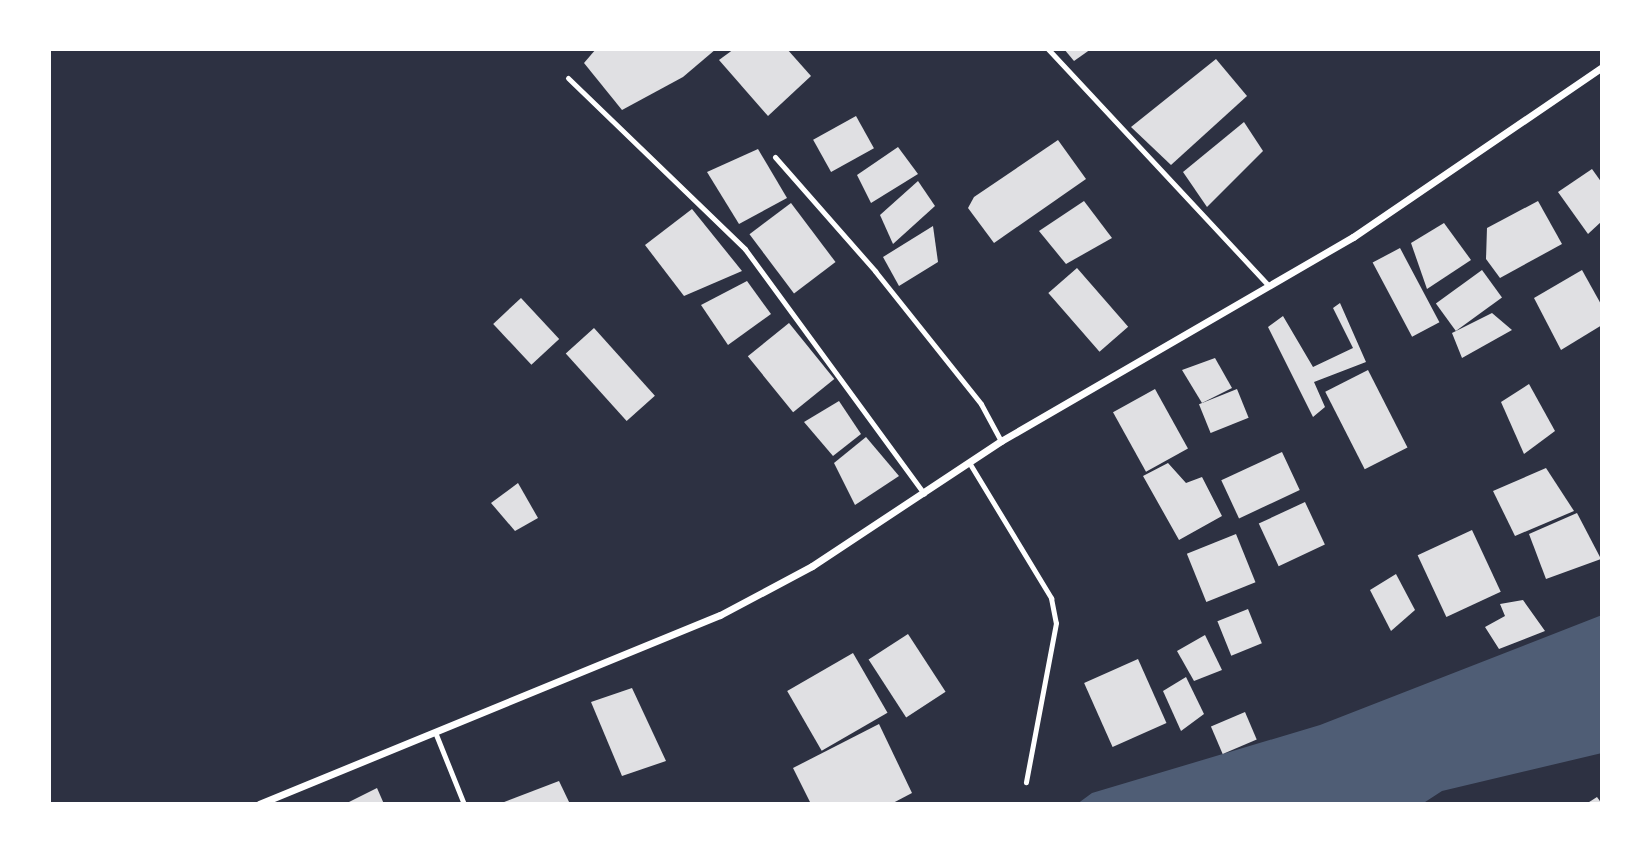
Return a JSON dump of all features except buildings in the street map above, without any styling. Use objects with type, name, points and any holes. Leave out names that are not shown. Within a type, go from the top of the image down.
[{"type":"street","points":[[259,804],[720,615],[924,494],[1001,441],[1353,237],[1602,67]]},
{"type":"lane","points":[[1048,49],[1268,285]]},
{"type":"lane","points":[[568,78],[745,248],[924,494]]},
{"type":"lane","points":[[775,158],[883,281],[981,404],[1001,441]]},
{"type":"lane","points":[[970,464],[1051,598],[1056,623],[1026,782]]},
{"type":"lane","points":[[435,733],[464,804]]},
{"type":"water","points":[[1602,615],[1602,753],[1442,791],[1422,804],[1077,804],[1092,793],[1320,725]]}]
